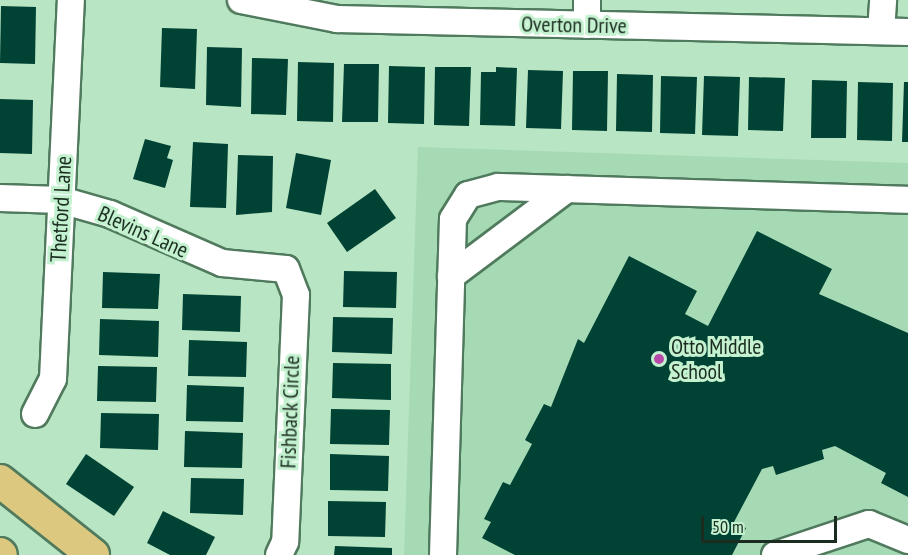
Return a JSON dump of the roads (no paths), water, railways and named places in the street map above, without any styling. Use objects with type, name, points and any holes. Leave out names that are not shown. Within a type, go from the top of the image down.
[{"type":"main road","points":[[0,481],[28,509],[93,555]]},
{"type":"street","name":"Thetford Lane","points":[[35,414],[53,379],[71,0]]},
{"type":"street","name":"Overton Drive","points":[[241,0],[309,6],[337,19],[587,13],[908,32]]},
{"type":"street","points":[[881,31],[883,0]]},
{"type":"street","points":[[443,555],[453,219],[468,195],[498,187],[908,200]]},
{"type":"street","points":[[451,276],[567,189]]},
{"type":"street","name":"Blevins Lane","points":[[0,198],[61,200],[110,214],[222,263],[286,269]]},
{"type":"street","name":"Fishback Circle","points":[[279,555],[285,542],[296,295],[286,269]]},
{"type":"street","points":[[775,555],[869,524],[908,540]]},
{"type":"place","name":"Otto Middle School","points":[[659,359]]}]
